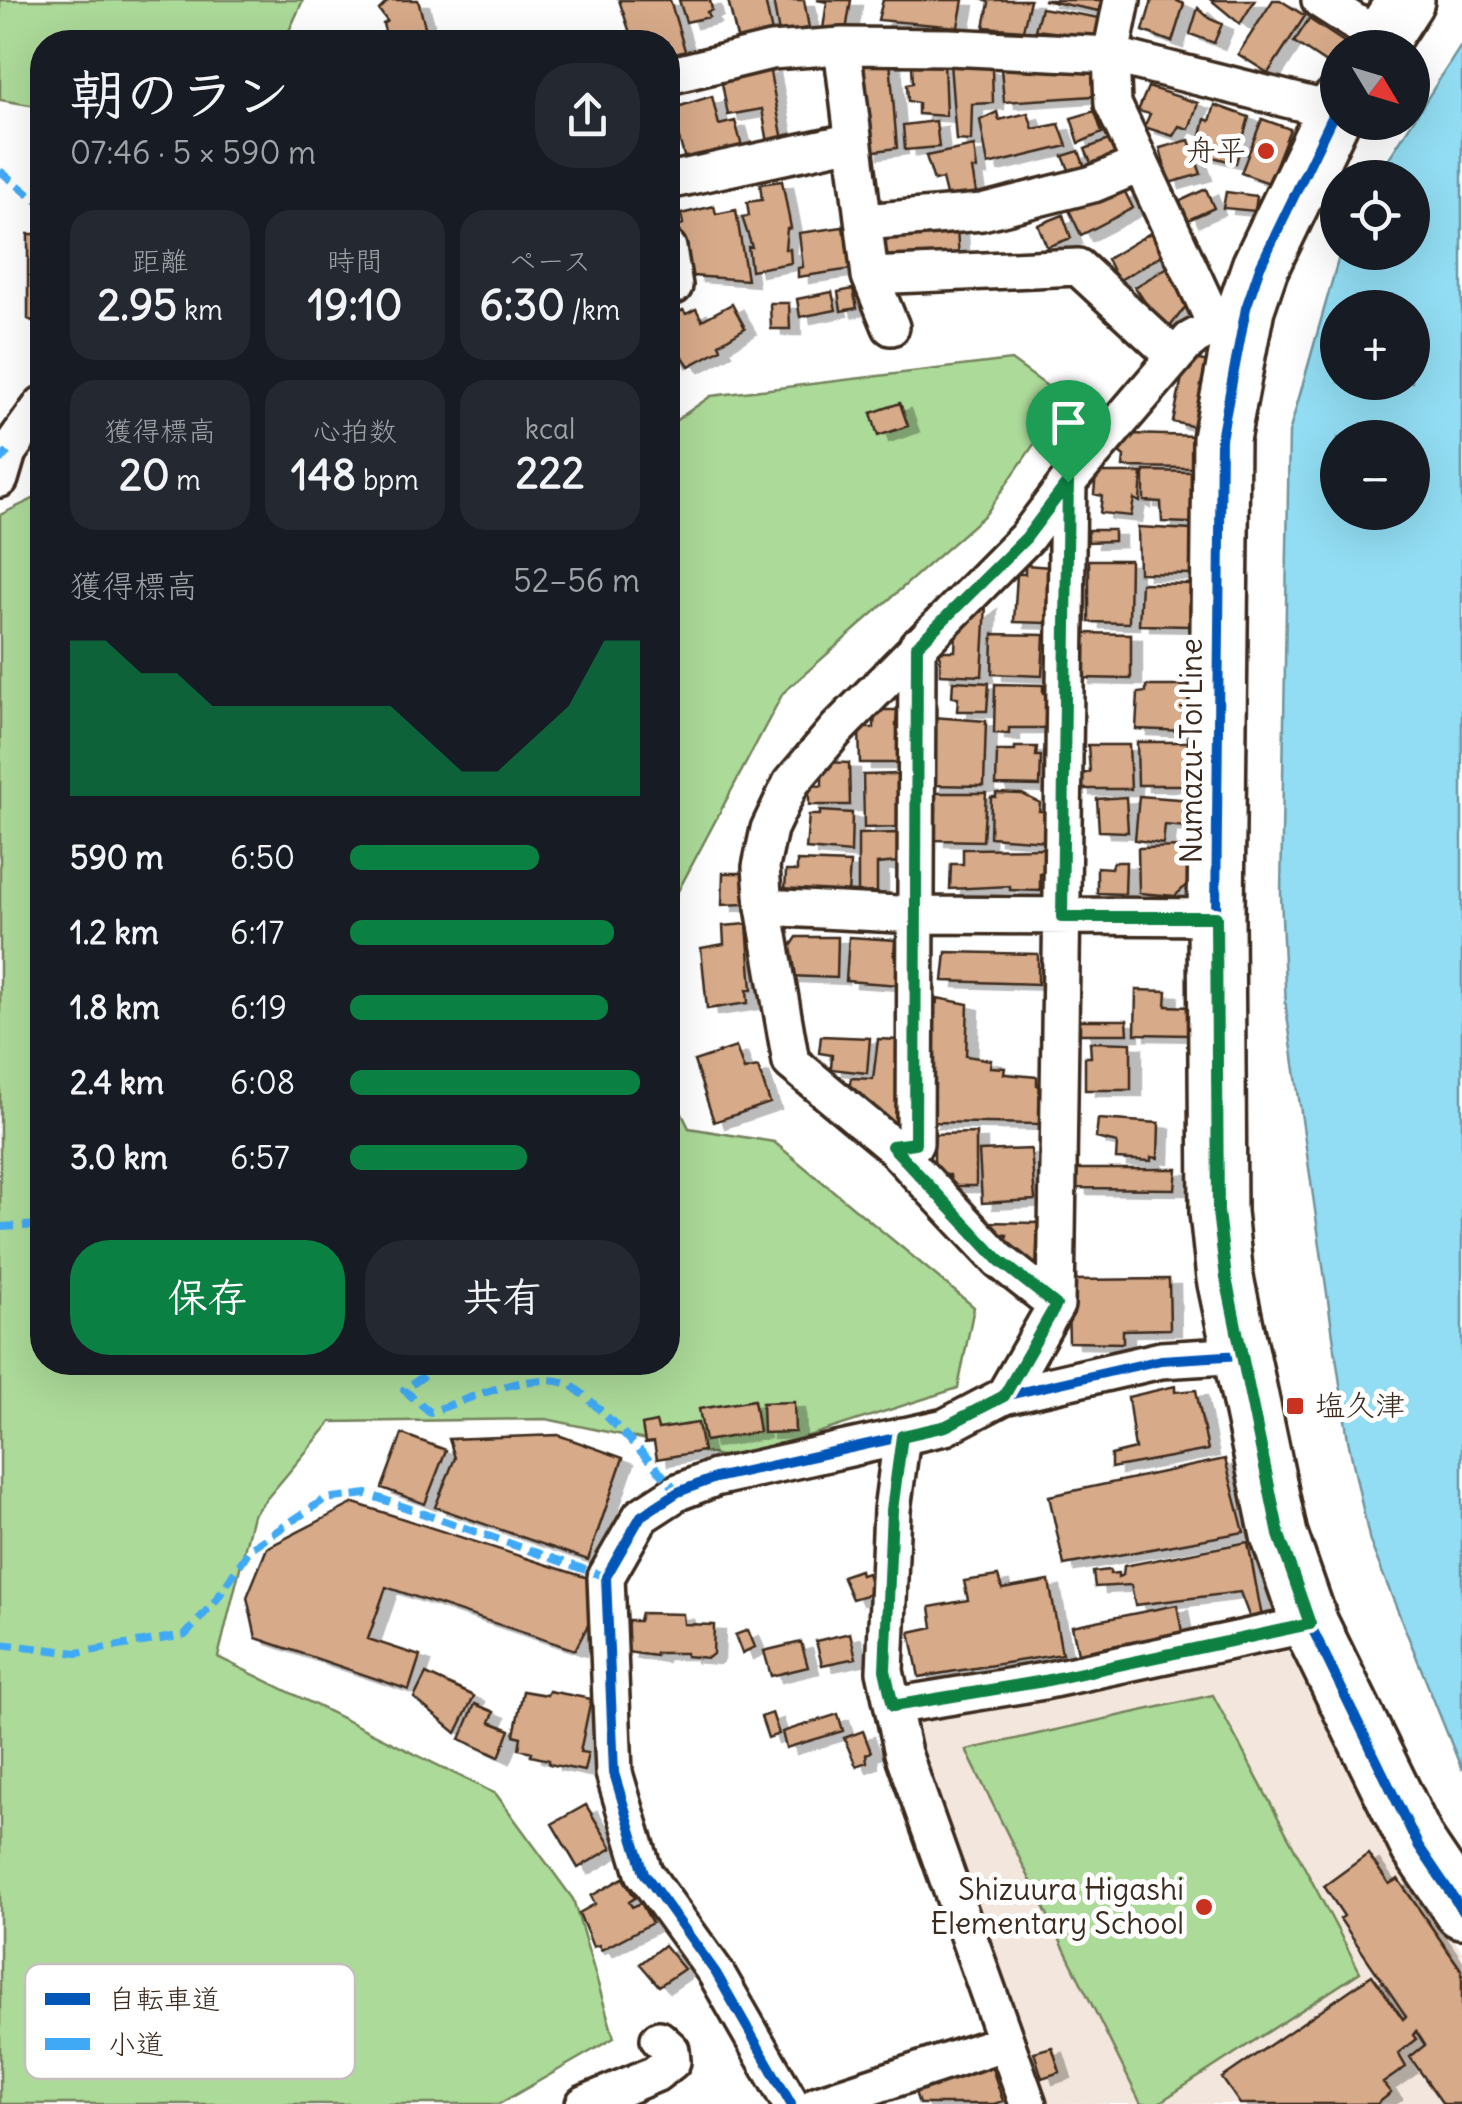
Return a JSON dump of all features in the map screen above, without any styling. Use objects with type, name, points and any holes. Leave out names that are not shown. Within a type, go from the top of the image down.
[{"type":"main road","name":"Numazu-Toi Line","points":[[1321,140],[1229,329],[1218,467],[1218,1212],[1226,1278],[1279,1535],[1310,1624],[1418,1844],[1462,1910]]},
{"type":"street","points":[[1056,1305],[999,1260],[892,1146],[792,1062],[764,907],[761,867],[769,829],[791,783],[836,729],[1026,538],[1068,482],[1190,340],[1229,329],[1113,104],[1111,56],[1122,0]]},
{"type":"street","points":[[1320,0],[1387,29]]},
{"type":"street","points":[[842,46],[870,276],[891,327]]},
{"type":"street","points":[[680,73],[771,51],[842,46],[950,47],[1111,56],[1320,105]]},
{"type":"street","points":[[680,179],[853,142]]},
{"type":"street","points":[[864,222],[982,212],[1093,184],[1141,164]]},
{"type":"street","points":[[870,276],[1078,267],[1175,357]]},
{"type":"street","points":[[0,479],[8,452],[30,422]]},
{"type":"street","points":[[1004,1396],[1056,1305],[1068,482]]},
{"type":"street","points":[[892,1146],[915,1143],[917,646]]},
{"type":"street","points":[[764,907],[918,915],[1216,917]]},
{"type":"street","points":[[1006,2042],[792,2102],[716,1973],[644,1873],[614,1772],[606,1577],[640,1516],[678,1492],[715,1478],[946,1426],[1004,1396],[1161,1360],[1242,1355]]},
{"type":"street","points":[[902,1436],[892,1510],[885,1670],[903,1753],[1028,2104]]},
{"type":"street","points":[[893,1706],[1044,1681],[1310,1624]]},
{"type":"street","points":[[584,2104],[654,2074],[672,2061],[671,2050],[659,2039]]},
{"type":"shaded area","name":"Shizuura Higashi Elementary School","points":[[1296,1650],[1403,1862],[1462,1952],[1462,2104],[1040,2104],[915,1723]]},
{"type":"green space","points":[[0,0],[303,0],[289,30],[30,30],[30,105],[0,100]]},
{"type":"green space","points":[[1011,360],[1065,399],[986,514],[783,693],[680,887],[680,418],[711,396]]},
{"type":"green space","points":[[30,500],[30,1375],[680,1375],[680,1110],[689,1128],[774,1142],[974,1307],[958,1388],[736,1459],[546,1419],[331,1422],[253,1515],[218,1657],[496,1794],[573,1899],[614,2038],[499,2104],[0,2104],[0,515]]},
{"type":"green space","points":[[1213,1695],[1360,1972],[1157,2104],[1141,2104],[966,1750]]},
{"type":"water","points":[[1462,44],[1462,1770],[1370,1542],[1348,1440],[1286,1008],[1281,894],[1289,433],[1320,324],[1320,400],[1430,400],[1430,290],[1330,290],[1335,270],[1430,270],[1430,160],[1388,160],[1401,140],[1430,140],[1430,94]]},
{"type":"building","points":[[389,0],[418,0],[426,30],[385,30],[383,24],[387,21],[379,10]]},
{"type":"building","points":[[619,0],[670,0],[679,30],[629,30]]},
{"type":"building","points":[[679,0],[710,0],[709,17],[686,22]]},
{"type":"building","points":[[728,0],[765,0],[772,33],[738,42]]},
{"type":"building","points":[[773,0],[804,0],[809,28],[779,33]]},
{"type":"building","points":[[817,0],[851,0],[846,31],[823,29],[827,2]]},
{"type":"building","points":[[883,0],[963,0],[958,27],[878,20]]},
{"type":"building","points":[[984,0],[1030,0],[1023,30],[984,27],[989,3]]},
{"type":"building","points":[[1043,0],[1101,0],[1099,11]]},
{"type":"building","points":[[1152,0],[1184,4],[1172,42],[1143,31]]},
{"type":"building","points":[[1211,0],[1255,0],[1240,24]]},
{"type":"building","points":[[1273,0],[1280,0],[1305,16],[1268,73],[1238,54]]},
{"type":"building","points":[[1041,8],[1100,18],[1096,37],[1035,30]]},
{"type":"building","points":[[1198,8],[1222,24],[1214,43],[1190,34]]},
{"type":"building","points":[[1309,19],[1326,30],[1320,30],[1320,59],[1294,42]]},
{"type":"building","points":[[680,34],[686,54],[680,56]]},
{"type":"building","points":[[890,60],[897,148],[868,152],[862,63]]},
{"type":"building","points":[[972,61],[974,67],[992,68],[993,103],[972,104],[971,141],[956,140],[950,63]]},
{"type":"building","points":[[944,62],[946,116],[918,114],[918,103],[908,101],[912,66]]},
{"type":"building","points":[[769,67],[783,140],[768,143],[762,109],[728,115],[721,78]]},
{"type":"building","points":[[1001,68],[1096,70],[1093,96],[1004,102]]},
{"type":"building","points":[[1148,87],[1198,103],[1189,129],[1179,126],[1173,136],[1144,127],[1150,114],[1138,111]]},
{"type":"building","points":[[712,96],[719,125],[735,121],[744,154],[687,166],[680,142],[680,106]]},
{"type":"building","points":[[1215,105],[1249,117],[1236,163],[1201,154],[1205,119],[1210,121]]},
{"type":"building","points":[[1095,111],[1102,133],[1079,143],[1071,118]]},
{"type":"building","points":[[997,112],[999,120],[1028,113],[1033,129],[1059,124],[1067,146],[988,165],[980,120]]},
{"type":"building","name":"舟平","points":[[1262,119],[1290,129],[1269,183],[1241,173]]},
{"type":"building","points":[[936,121],[939,147],[905,150],[903,125]]},
{"type":"building","points":[[1111,139],[1119,160],[1094,170],[1085,149]]},
{"type":"building","points":[[1189,140],[1201,174],[1169,183],[1160,148]]},
{"type":"building","points":[[974,146],[977,169],[972,169],[977,198],[948,203],[942,179],[934,181],[926,156]]},
{"type":"building","points":[[1079,151],[1086,171],[1071,174],[1063,156]]},
{"type":"building","points":[[782,181],[791,228],[787,229],[785,249],[790,249],[791,263],[751,270],[748,247],[752,247],[742,217],[749,216],[747,202],[762,200],[760,184]]},
{"type":"building","points":[[1114,188],[1117,194],[1124,190],[1133,208],[1081,235],[1069,210]]},
{"type":"building","points":[[1206,189],[1214,208],[1188,220],[1180,201]]},
{"type":"building","points":[[1226,192],[1257,196],[1255,211],[1223,208]]},
{"type":"building","points":[[714,206],[716,214],[736,210],[747,280],[692,276],[688,255],[683,256],[680,242],[681,214]]},
{"type":"building","points":[[1063,215],[1071,238],[1047,247],[1038,225]]},
{"type":"building","points":[[843,227],[844,233],[848,233],[852,269],[798,277],[798,268],[803,267],[799,233]]},
{"type":"building","points":[[957,228],[959,260],[880,267],[878,236]]},
{"type":"building","points":[[1152,232],[1164,254],[1118,281],[1107,259]]},
{"type":"building","points":[[28,234],[30,234],[30,320]]},
{"type":"building","points":[[1168,267],[1190,301],[1165,333],[1135,287]]},
{"type":"building","points":[[853,289],[857,308],[841,311],[838,292]]},
{"type":"building","points":[[832,292],[836,310],[800,317],[797,299]]},
{"type":"building","points":[[770,303],[789,303],[790,329],[771,329]]},
{"type":"building","points":[[732,304],[745,328],[719,344],[721,349],[689,366],[683,357],[680,359],[680,312],[686,314],[696,309],[702,320]]},
{"type":"building","points":[[1194,359],[1214,363],[1200,428],[1173,422],[1183,372]]},
{"type":"building","points":[[900,403],[908,426],[878,436],[871,413]]},
{"type":"building","points":[[1130,434],[1197,436],[1194,468],[1123,467],[1124,456],[1118,451]]},
{"type":"building","points":[[1144,471],[1193,472],[1191,523],[1162,522],[1161,502],[1144,501]]},
{"type":"building","points":[[1096,473],[1142,473],[1140,502],[1134,499],[1131,516],[1100,513],[1102,496],[1094,494]]},
{"type":"building","points":[[1138,527],[1191,530],[1192,574],[1139,573]]},
{"type":"building","points":[[1088,530],[1114,530],[1114,541],[1088,542]]},
{"type":"building","points":[[1089,560],[1130,560],[1129,623],[1089,622]]},
{"type":"building","points":[[1025,565],[1050,567],[1047,623],[1014,622],[1017,574],[1025,574]]},
{"type":"building","points":[[1141,583],[1190,584],[1190,626],[1139,625]]},
{"type":"building","points":[[986,604],[982,676],[940,674],[940,651],[955,651],[956,631]]},
{"type":"building","points":[[1081,633],[1131,634],[1131,679],[1079,678]]},
{"type":"building","points":[[993,634],[1044,635],[1042,676],[992,674]]},
{"type":"building","points":[[953,681],[989,683],[987,711],[957,711],[958,698],[952,697]]},
{"type":"building","points":[[995,684],[1043,685],[1043,693],[1047,694],[1046,728],[1009,728],[1009,734],[994,733]]},
{"type":"building","points":[[1146,686],[1189,686],[1187,731],[1136,729],[1138,693],[1146,692]]},
{"type":"building","points":[[875,710],[897,710],[896,725],[902,725],[903,763],[860,763],[859,728],[874,728]]},
{"type":"building","points":[[932,717],[986,721],[984,786],[930,785]]},
{"type":"building","points":[[1137,742],[1190,742],[1190,785],[1138,785]]},
{"type":"building","points":[[1088,745],[1129,745],[1131,789],[1079,789],[1078,775],[1090,772]]},
{"type":"building","points":[[1015,747],[1037,747],[1036,756],[1041,756],[1040,786],[996,785],[997,751],[1015,751]]},
{"type":"building","points":[[822,762],[849,763],[850,805],[809,805],[809,785],[822,786]]},
{"type":"building","points":[[901,774],[903,827],[864,828],[863,775]]},
{"type":"building","points":[[932,793],[986,793],[983,841],[934,840],[934,831],[930,830],[930,812],[936,811]]},
{"type":"building","points":[[996,793],[1022,794],[1040,803],[1039,811],[1048,816],[1046,841],[990,837],[991,797],[996,797]]},
{"type":"building","points":[[1139,796],[1191,800],[1186,827],[1165,825],[1163,844],[1135,840]]},
{"type":"building","points":[[1126,797],[1128,832],[1099,831],[1097,799]]},
{"type":"building","points":[[820,811],[852,813],[851,853],[806,849],[809,815],[820,815]]},
{"type":"building","points":[[899,833],[898,862],[877,864],[877,892],[858,893],[858,834]]},
{"type":"building","points":[[1190,847],[1189,883],[1175,896],[1139,893],[1138,848]]},
{"type":"building","points":[[1046,848],[1046,874],[1040,874],[1040,891],[1010,890],[1010,886],[950,889],[951,864],[963,864],[963,849]]},
{"type":"building","points":[[797,861],[850,863],[848,894],[785,892],[786,871],[797,871]]},
{"type":"building","points":[[1114,862],[1126,862],[1125,894],[1097,893],[1097,867],[1111,868]]},
{"type":"building","points":[[723,873],[746,873],[745,904],[722,905]]},
{"type":"building","points":[[747,924],[752,990],[747,990],[748,1003],[707,1009],[701,948],[724,944],[723,926]]},
{"type":"building","points":[[797,937],[838,937],[837,978],[789,976],[789,949]]},
{"type":"building","points":[[849,937],[895,940],[894,956],[901,957],[900,985],[846,981]]},
{"type":"building","points":[[946,952],[1038,954],[1038,984],[943,981]]},
{"type":"building","points":[[1136,990],[1167,991],[1166,1006],[1190,1007],[1189,1035],[1135,1034]]},
{"type":"building","points":[[937,998],[968,1004],[966,1056],[991,1060],[990,1067],[1005,1068],[1004,1074],[1037,1077],[1037,1085],[1043,1088],[1040,1124],[928,1122],[931,1003],[937,1003]]},
{"type":"building","points":[[1080,1020],[1127,1020],[1128,1034],[1080,1034]]},
{"type":"building","points":[[821,1036],[870,1038],[867,1073],[831,1069],[832,1055],[819,1053]]},
{"type":"building","points":[[878,1039],[899,1040],[895,1136],[847,1099],[851,1078],[873,1079]]},
{"type":"building","points":[[1090,1042],[1131,1043],[1131,1090],[1085,1090],[1085,1057],[1091,1057]]},
{"type":"building","points":[[736,1047],[744,1070],[758,1067],[770,1103],[714,1122],[694,1061]]},
{"type":"building","points":[[1098,1119],[1159,1123],[1158,1158],[1116,1159],[1117,1143],[1096,1138]]},
{"type":"building","points":[[976,1133],[976,1186],[951,1186],[950,1175],[934,1175],[934,1134]]},
{"type":"building","points":[[1031,1149],[1035,1200],[982,1203],[979,1151]]},
{"type":"building","points":[[1075,1169],[1177,1169],[1175,1189],[1076,1188]]},
{"type":"building","points":[[983,1222],[1038,1223],[1036,1274],[1006,1249],[1007,1235],[992,1234]]},
{"type":"building","points":[[1169,1279],[1170,1329],[1123,1330],[1123,1343],[1069,1342],[1068,1306],[1073,1280]]},
{"type":"building","points":[[1175,1386],[1175,1392],[1196,1390],[1208,1450],[1111,1468],[1111,1455],[1135,1449],[1128,1397]]},
{"type":"building","points":[[754,1400],[759,1432],[705,1441],[699,1409]]},
{"type":"building","points":[[794,1402],[795,1432],[763,1433],[762,1403]]},
{"type":"building","points":[[656,1422],[658,1429],[698,1423],[703,1451],[657,1459],[654,1442],[645,1443],[642,1425]]},
{"type":"building","points":[[402,1434],[446,1450],[425,1504],[382,1488]]},
{"type":"building","points":[[558,1435],[623,1458],[588,1560],[435,1507],[455,1458],[449,1439]]},
{"type":"building","points":[[1225,1459],[1244,1532],[1064,1565],[1049,1496]]},
{"type":"building","points":[[354,1503],[588,1578],[592,1617],[575,1650],[386,1587],[368,1639],[420,1656],[409,1690],[256,1638],[247,1597],[267,1548]]},
{"type":"building","points":[[1248,1542],[1262,1617],[1251,1621],[1240,1592],[1135,1605],[1131,1585],[1095,1587],[1093,1572],[1110,1570],[1110,1574],[1118,1573],[1118,1577],[1123,1575],[1124,1566]]},
{"type":"building","points":[[860,1570],[861,1575],[867,1573],[873,1593],[852,1599],[842,1576]]},
{"type":"building","points":[[998,1576],[1002,1589],[1049,1581],[1062,1654],[919,1677],[910,1632],[933,1627],[930,1607],[968,1600],[964,1581]]},
{"type":"building","points":[[1177,1605],[1182,1632],[1078,1653],[1072,1626]]},
{"type":"building","points":[[641,1613],[683,1614],[684,1624],[714,1625],[713,1654],[708,1658],[686,1653],[656,1656],[626,1652],[628,1621],[639,1621]]},
{"type":"building","points":[[748,1630],[755,1647],[742,1653],[735,1635]]},
{"type":"building","points":[[850,1633],[856,1658],[822,1665],[816,1641]]},
{"type":"building","points":[[801,1642],[808,1667],[771,1676],[764,1651]]},
{"type":"building","points":[[426,1674],[474,1696],[456,1733],[414,1698]]},
{"type":"building","points":[[523,1691],[547,1695],[549,1691],[591,1699],[580,1752],[588,1753],[584,1771],[549,1764],[549,1760],[519,1749],[521,1737],[514,1735]]},
{"type":"building","points":[[475,1704],[494,1712],[490,1722],[510,1730],[499,1757],[460,1739]]},
{"type":"building","points":[[772,1713],[779,1734],[768,1738],[761,1717]]},
{"type":"building","points":[[838,1714],[843,1731],[786,1748],[782,1732]]},
{"type":"building","points":[[863,1731],[871,1752],[866,1754],[867,1762],[856,1766],[844,1738]]},
{"type":"building","points":[[586,1805],[612,1848],[578,1868],[552,1824]]},
{"type":"building","points":[[1368,1854],[1389,1884],[1398,1879],[1462,1971],[1462,2104],[1443,2104],[1410,2057],[1425,2045],[1416,2031],[1416,2039],[1398,2053],[1406,2067],[1383,2083],[1391,2093],[1377,2104],[1240,2104],[1222,2078],[1372,1975],[1403,2019],[1406,2016],[1340,1919],[1344,1916],[1324,1886]]},
{"type":"building","points":[[623,1878],[635,1898],[629,1902],[632,1907],[641,1903],[652,1923],[601,1950],[599,1945],[593,1947],[579,1913],[595,1904],[591,1896]]},
{"type":"building","points":[[664,1945],[684,1969],[659,1986],[640,1964]]},
{"type":"building","points":[[1052,2047],[1060,2072],[1042,2078],[1034,2052]]},
{"type":"building","points":[[990,2062],[1003,2101],[919,2104],[914,2089],[933,2083],[935,2087],[945,2082],[943,2078]]},
{"type":"marked path","points":[[0,171],[30,195]]},
{"type":"marked path","points":[[0,460],[8,452]]},
{"type":"marked path","points":[[0,1227],[30,1226]]},
{"type":"marked path","points":[[425,1375],[404,1390],[430,1412],[516,1384],[551,1380],[566,1383],[605,1415],[678,1492]]},
{"type":"marked path","points":[[0,1644],[77,1653],[185,1635],[217,1599],[250,1549],[325,1499],[367,1494],[606,1577]]},
{"type":"cycle path","points":[[1321,140],[1260,267],[1246,308],[1221,439],[1216,917],[1218,1212],[1225,1278],[1279,1535],[1310,1624],[1418,1845],[1462,1910]]},
{"type":"cycle path","points":[[791,2104],[716,1973],[644,1873],[614,1773],[606,1577],[641,1516],[678,1492],[715,1478],[945,1427],[1004,1396],[1161,1360],[1242,1355]]},
{"type":"place","name":"舟平","points":[[1266,151]]},
{"type":"place","name":"塩久津","points":[[1295,1406]]},
{"type":"place","name":"Shizuura Higashi Elementary School","points":[[1204,1907]]},
{"type":"route","points":[[1068,482],[1062,917],[1216,917],[1218,1212],[1226,1278],[1279,1535],[1310,1624],[1044,1681],[893,1706],[885,1670],[892,1510],[902,1436],[946,1426],[1004,1396],[1056,1305],[999,1260],[892,1146],[915,1143],[917,646],[1026,538],[1068,482]]}]
